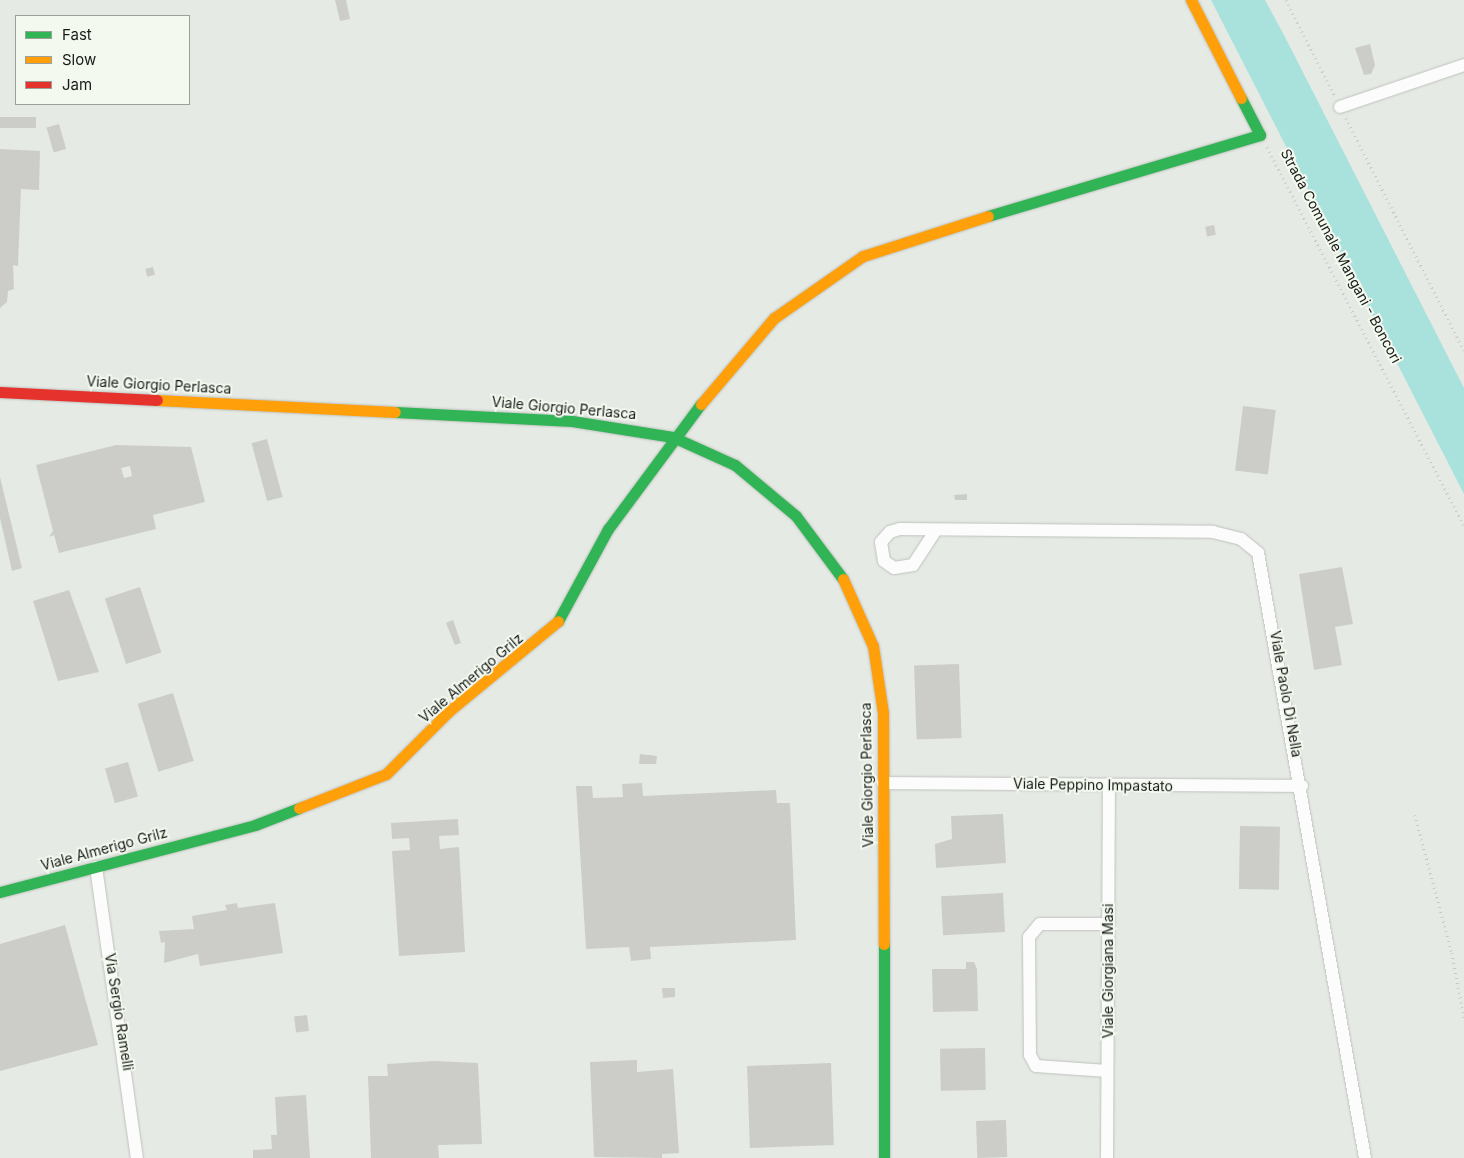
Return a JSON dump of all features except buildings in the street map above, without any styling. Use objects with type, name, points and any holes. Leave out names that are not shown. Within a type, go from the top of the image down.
[{"type":"street","points":[[1191,0],[1260,135]]},
{"type":"street","points":[[1340,107],[1464,65]]},
{"type":"street","name":"Viale Almerigo Grilz","points":[[0,892],[254,825],[386,774],[449,711],[555,626],[608,529],[673,437],[774,318],[863,256],[1097,181],[1260,135]]},
{"type":"street","name":"Viale Giorgio Perlasca","points":[[0,392],[572,421],[673,437],[735,465],[796,516],[846,582],[872,646],[883,713],[884,1158]]},
{"type":"street","name":"Viale Paolo Di Nella","points":[[936,530],[1213,532],[1241,539],[1258,553],[1266,577],[1366,1158]]},
{"type":"street","name":"Viale Peppino Impastato","points":[[883,782],[1302,786]]},
{"type":"street","name":"Viale Giorgiana Masi","points":[[1107,1158],[1109,785]]},
{"type":"street","name":"Via Sergio Ramelli","points":[[96,867],[135,1119],[137,1158]]},
{"type":"street","points":[[1108,924],[1040,924],[1029,937],[1030,1055],[1036,1066],[1108,1071]]},
{"type":"path","points":[[1286,0],[1464,351]]},
{"type":"path","name":"Strada Comunale Mangani - Boncori","points":[[1260,135],[1464,526]]},
{"type":"path","points":[[1415,815],[1452,953],[1464,1018]]},
{"type":"water","points":[[1211,0],[1265,0],[1285,37],[1464,388],[1464,494]]},
{"type":"traffic: fast","points":[[988,216],[1260,135],[1241,98]]},
{"type":"traffic: fast","points":[[558,621],[608,529],[701,404]]},
{"type":"traffic: fast","points":[[395,412],[572,421],[673,437],[735,465],[796,516],[843,579]]},
{"type":"traffic: fast","points":[[0,892],[255,825],[299,808]]},
{"type":"traffic: fast","points":[[884,944],[884,1158]]},
{"type":"traffic: slow","points":[[1191,0],[1241,98]]},
{"type":"traffic: slow","points":[[701,404],[774,318],[863,256],[988,216]]},
{"type":"traffic: slow","points":[[157,400],[395,412]]},
{"type":"traffic: slow","points":[[843,579],[873,646],[883,713],[884,944]]},
{"type":"traffic: slow","points":[[299,808],[386,774],[449,711],[558,621]]},
{"type":"traffic: jam","points":[[0,392],[157,400]]}]
